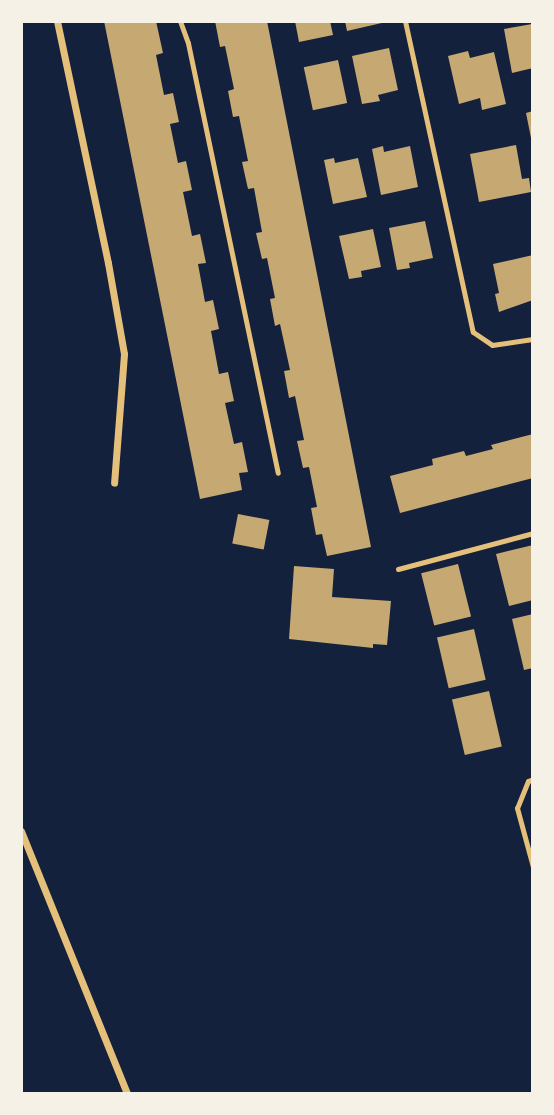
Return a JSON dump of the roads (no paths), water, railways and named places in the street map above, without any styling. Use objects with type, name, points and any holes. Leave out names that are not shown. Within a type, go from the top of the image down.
[{"type":"street","points":[[57,21],[108,263],[124,354],[114,484]]},
{"type":"street","points":[[21,831],[127,1094]]},
{"type":"lane","points":[[180,21],[188,43],[278,473]]},
{"type":"lane","points":[[405,21],[472,331],[492,345],[502,346],[533,340]]},
{"type":"lane","points":[[398,569],[533,533]]},
{"type":"lane","points":[[533,779],[528,781],[517,808],[533,867]]}]
